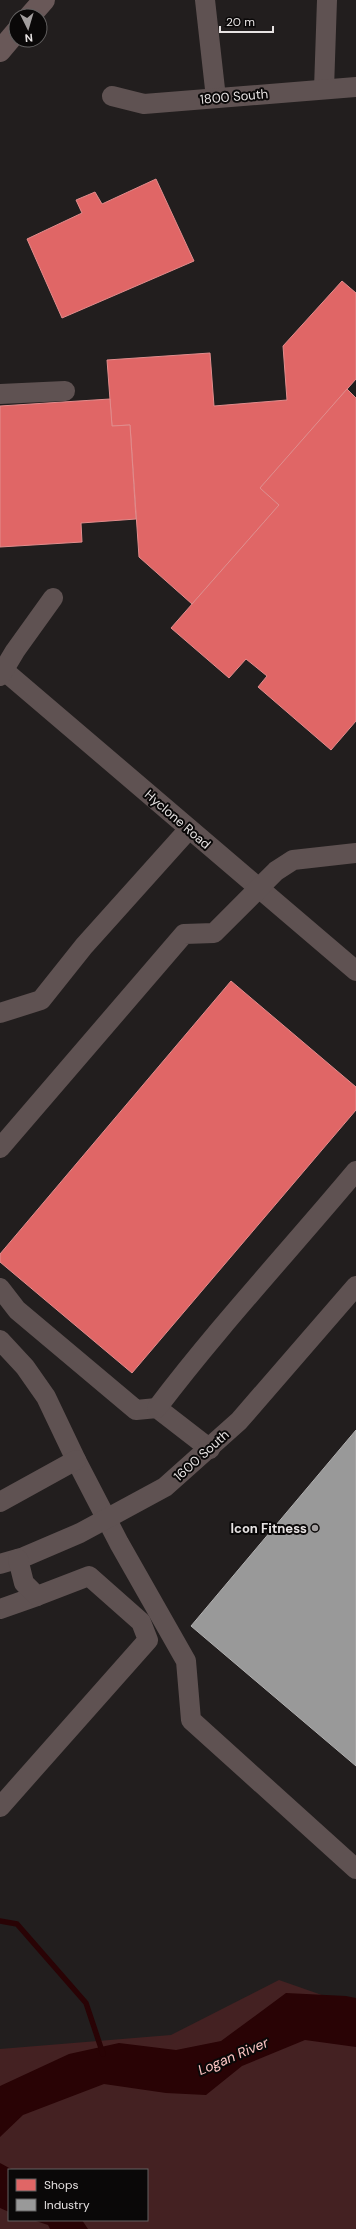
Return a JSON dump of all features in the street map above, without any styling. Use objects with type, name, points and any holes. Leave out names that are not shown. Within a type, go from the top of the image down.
[{"type":"highway","points":[[37,8],[44,0]]},
{"type":"highway","points":[[0,51],[8,42]]},
{"type":"street","points":[[205,0],[216,98]]},
{"type":"street","points":[[324,89],[327,0]]},
{"type":"street","name":"1800 South","points":[[112,96],[144,104],[356,87]]},
{"type":"street","points":[[0,394],[65,391]]},
{"type":"street","points":[[1,671],[53,598]]},
{"type":"street","name":"Hyclone Road","points":[[1,671],[260,888],[356,971]]},
{"type":"street","points":[[0,1013],[41,1000],[84,946],[189,829]]},
{"type":"street","points":[[0,1148],[184,934],[214,933],[276,871],[293,860],[356,853]]},
{"type":"street","points":[[157,1408],[195,1358],[356,1171]]},
{"type":"street","name":"1600 South","points":[[9,1561],[80,1533],[165,1487],[210,1448],[239,1420],[356,1286]]},
{"type":"street","points":[[0,1288],[18,1310],[136,1410],[157,1408],[210,1448]]},
{"type":"street","points":[[0,1340],[25,1367],[46,1397],[76,1460],[186,1661],[191,1720],[356,1869]]},
{"type":"street","points":[[0,1502],[76,1460]]},
{"type":"street","points":[[9,1561],[24,1583],[37,1596]]},
{"type":"street","points":[[0,1609],[90,1576],[141,1622],[148,1640],[0,1807]]},
{"type":"shaded area","points":[[279,1980],[356,2007],[356,2229],[0,2229],[0,2049],[171,2035]]},
{"type":"water","name":"Logan River","points":[[286,1993],[346,1996],[356,1998],[356,2047],[305,2040],[242,2066],[206,2095],[166,2093],[104,2084],[23,2115],[0,2137],[0,2086],[69,2054],[119,2043],[176,2050],[221,2041]]},
{"type":"water","points":[[0,2163],[11,2169],[8,2169],[8,2212],[0,2208]]},
{"type":"water","points":[[36,2221],[83,2221],[88,2229],[50,2229],[48,2225]]},
{"type":"building: Shops","points":[[156,179],[194,261],[62,318],[27,239],[82,213],[76,200],[95,192],[102,204]]},
{"type":"building: Shops","points":[[342,281],[356,293],[356,379],[260,488],[279,505],[192,604],[139,557],[130,425],[112,426],[107,360],[210,353],[214,406],[287,400],[283,346]]},
{"type":"building: Shops","points":[[347,389],[356,398],[356,721],[331,750],[258,687],[267,676],[246,659],[229,678],[171,628],[279,505],[260,488]]},
{"type":"building: Shops","points":[[110,399],[112,426],[130,425],[136,519],[81,523],[82,542],[0,547],[0,406]]},
{"type":"building: Shops","points":[[231,981],[356,1087],[356,1110],[132,1373],[0,1262],[0,1254]]},
{"type":"building: Industry","name":"Icon Fitness","points":[[356,1430],[356,1766],[191,1626]]},
{"type":"waterway","points":[[0,1921],[17,1924],[86,2003],[103,2054]]},
{"type":"place","name":"Icon Fitness","points":[[315,1528]]}]
